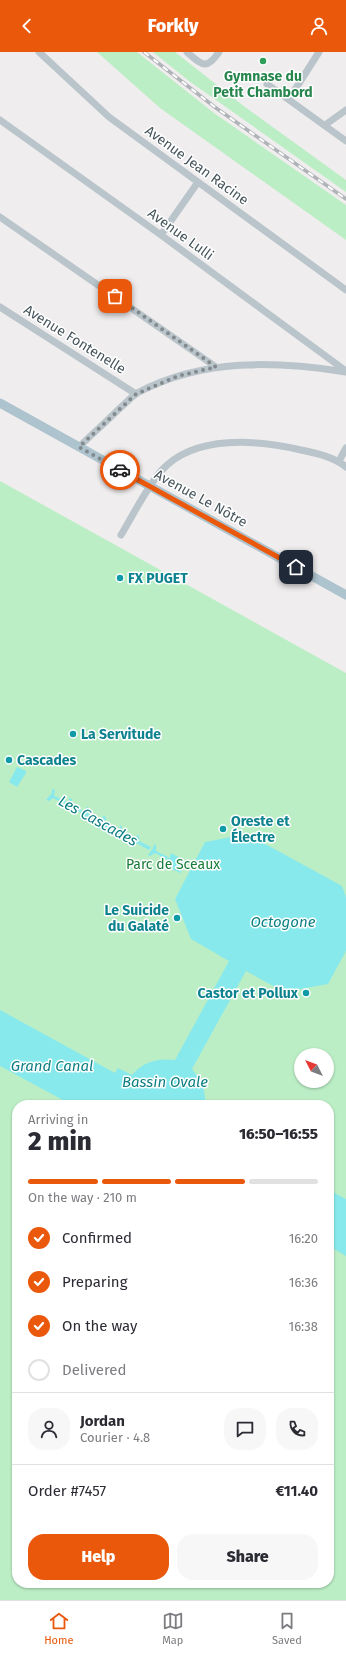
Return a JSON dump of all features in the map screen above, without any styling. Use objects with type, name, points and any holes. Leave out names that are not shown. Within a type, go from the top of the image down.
[{"type":"main road","name":"Avenue Le Nôtre","points":[[0,403],[79,447],[149,490],[346,595]]},
{"type":"street","name":"Avenue Jean Racine","points":[[39,52],[99,109],[346,290]]},
{"type":"street","points":[[186,52],[201,64],[206,65],[212,62],[219,52]]},
{"type":"street","points":[[289,99],[319,52]]},
{"type":"street","points":[[267,84],[346,141]]},
{"type":"street","points":[[324,124],[346,110]]},
{"type":"street","name":"Avenue Lulli","points":[[0,120],[162,235],[346,372]]},
{"type":"street","points":[[162,235],[198,182]]},
{"type":"street","points":[[0,217],[216,367]]},
{"type":"street","name":"Avenue Fontenelle","points":[[0,307],[136,394]]},
{"type":"street","points":[[79,447],[136,394],[178,376],[216,367],[247,363],[302,365],[346,372]]},
{"type":"street","points":[[122,535],[161,470],[177,457],[197,449],[221,443],[267,443],[310,452],[339,461],[346,467]]},
{"type":"street","points":[[339,461],[346,448]]},
{"type":"green space","points":[[97,52],[137,52],[214,113],[346,205],[346,240],[160,108]]},
{"type":"green space","points":[[153,52],[175,52],[245,107],[346,180],[346,192],[189,81]]},
{"type":"green space","name":"Parc de Sceaux","points":[[0,481],[346,673],[346,1600],[0,1600]]},
{"type":"water","points":[[17,767],[26,771],[26,773],[17,787],[9,782]]},
{"type":"water","points":[[52,789],[55,790],[54,796],[66,801],[65,804],[53,798],[49,801],[46,800],[52,793]]},
{"type":"water","points":[[69,798],[72,799],[71,805],[83,811],[82,813],[70,807],[66,810],[63,809],[69,802]]},
{"type":"water","points":[[86,807],[89,808],[88,814],[100,820],[99,823],[87,816],[83,820],[80,818],[86,811]]},
{"type":"water","points":[[103,816],[106,817],[105,823],[117,829],[116,832],[104,826],[105,824],[99,829],[97,828],[102,821]]},
{"type":"water","points":[[120,825],[122,827],[122,832],[134,838],[133,841],[121,835],[122,833],[116,838],[114,837],[119,830]]},
{"type":"water","name":"Octogone","points":[[247,834],[342,886],[346,897],[346,951],[328,984],[284,992],[246,971],[192,1069],[203,1084],[205,1100],[63,1100],[0,1066],[0,1010],[115,1073],[118,1068],[132,1075],[141,1066],[157,1060],[175,1060],[229,961],[191,939],[175,899],[205,842]]},
{"type":"water","points":[[137,835],[139,836],[139,841],[151,847],[149,850],[138,844],[139,842],[133,847],[131,846]]},
{"type":"water","points":[[154,844],[156,845],[156,851],[168,857],[166,859],[155,853],[150,856],[148,855]]},
{"type":"water","points":[[171,853],[187,862],[180,873],[164,865]]},
{"type":"water","points":[[334,1193],[346,1199],[346,1256],[334,1249]]},
{"type":"waterway","name":"Les Cascades","points":[[165,857],[175,863]]},
{"type":"railway","points":[[144,52],[216,108],[346,199]]},
{"type":"way so far","points":[[115,296],[203,356],[216,367],[178,376],[136,394],[79,447],[120,470]]},
{"type":"place","name":"Gymnase du Petit Chambord","points":[[263,61]]},
{"type":"place","name":"FX PUGET","points":[[120,578]]},
{"type":"place","name":"La Servitude","points":[[73,734]]},
{"type":"place","name":"Cascades","points":[[9,760]]},
{"type":"place","name":"Oreste et Électre","points":[[223,829]]},
{"type":"place","name":"Le Suicide du Galaté","points":[[177,918]]},
{"type":"place","name":"Castor et Pollux","points":[[306,993]]},
{"type":"route","points":[[120,470],[296,567]]},
{"type":"water label","name":"Grand Canal","points":[[52,1066]]},
{"type":"water label","name":"Bassin Ovale","points":[[165,1082]]}]
